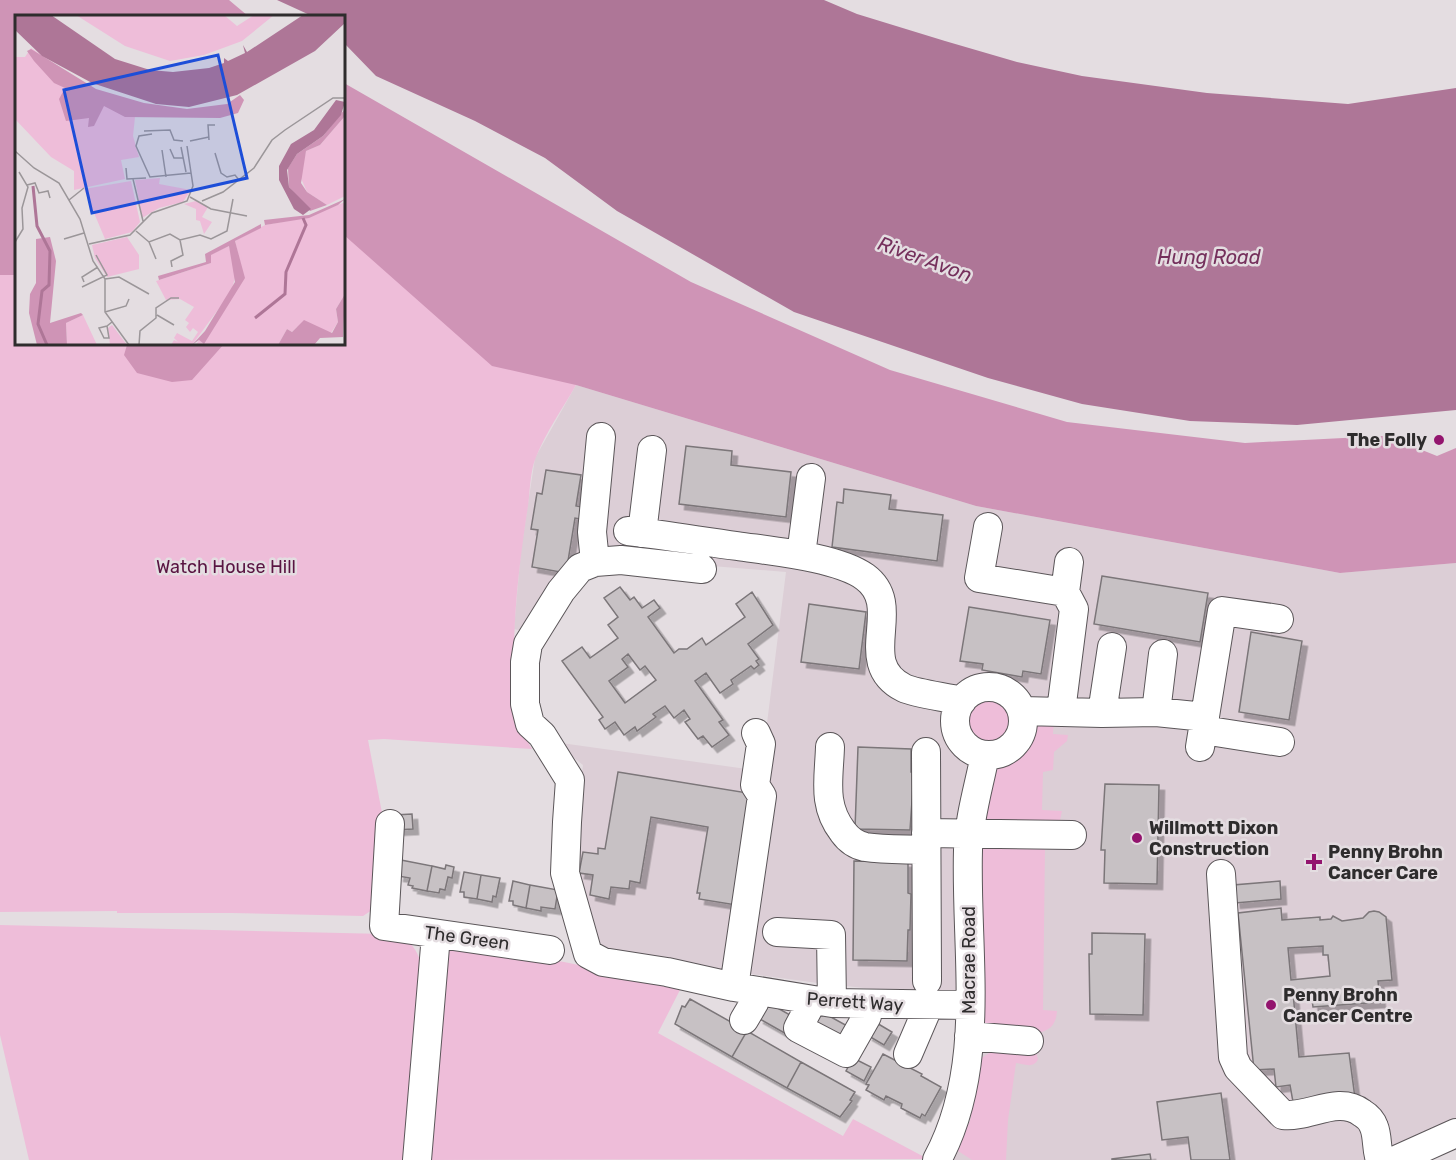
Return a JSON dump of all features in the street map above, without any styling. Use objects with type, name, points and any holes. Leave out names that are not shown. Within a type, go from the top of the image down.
[{"type":"street","points":[[601,437],[592,532],[595,562],[621,560],[702,569]]},
{"type":"street","points":[[652,450],[635,532],[801,555],[844,567],[865,577],[879,593],[883,606],[879,654],[884,673],[905,688],[962,701]]},
{"type":"street","points":[[801,555],[811,478]]},
{"type":"street","points":[[988,527],[979,578],[1065,592]]},
{"type":"street","name":"Perrett Way","points":[[595,562],[580,568],[561,591],[528,644],[525,662],[525,704],[530,724],[542,735],[570,780],[565,873],[588,954],[603,962],[822,1002],[868,1004],[928,993],[970,1005]]},
{"type":"street","points":[[1061,711],[1074,609],[1065,592],[1069,562]]},
{"type":"street","points":[[1202,731],[1222,611],[1279,620]]},
{"type":"street","points":[[1102,713],[1112,647]]},
{"type":"street","points":[[1156,712],[1162,654]]},
{"type":"street","points":[[995,687],[1011,696],[1022,711],[1024,722],[1022,733],[1016,743],[997,755],[974,752],[958,735],[955,723],[962,701],[971,692],[983,688],[995,687]]},
{"type":"street","points":[[1022,711],[1156,712],[1202,731],[1280,742]]},
{"type":"street","points":[[744,1020],[754,1004],[744,989],[762,796],[755,785],[761,744],[756,733]]},
{"type":"street","points":[[830,747],[828,797],[831,814],[844,834],[864,847],[926,842],[970,833],[1072,835]]},
{"type":"street","points":[[908,1054],[928,993],[926,752]]},
{"type":"street","name":"Macrae Road","points":[[937,1160],[955,1119],[968,1059],[970,1005],[968,848],[985,755]]},
{"type":"street","name":"The Green","points":[[390,824],[384,926],[550,950]]},
{"type":"street","points":[[1221,874],[1233,1057],[1238,1068],[1283,1115],[1291,1116],[1328,1107],[1346,1106],[1359,1110],[1370,1118],[1375,1127],[1380,1160]]},
{"type":"street","points":[[777,932],[831,935],[822,1002],[798,1028],[846,1053],[867,1016],[868,1004]]},
{"type":"street","points":[[417,1160],[436,935]]},
{"type":"street","points":[[969,1036],[1029,1041]]},
{"type":"street","points":[[1395,1160],[1456,1133]]},
{"type":"shaded area","points":[[0,0],[229,0],[247,15],[15,15],[15,275],[0,275]]},
{"type":"shaded area","points":[[345,84],[691,282],[890,370],[1067,422],[1245,443],[1402,435],[1417,448],[1437,456],[1456,448],[1456,563],[1340,573],[976,506],[576,385],[492,366],[345,236]]},
{"type":"shaded area","points":[[127,345],[223,345],[192,380],[172,382],[137,373],[124,355]]},
{"type":"shaded area","points":[[576,385],[976,506],[1340,573],[1456,563],[1456,1126],[1379,1160],[949,1160],[970,1121],[980,1059],[975,1000],[818,983],[595,953],[570,871],[583,765],[554,742],[761,771],[786,572],[589,556],[526,632],[514,629],[521,550],[535,458]]},
{"type":"green space","name":"Watch House Hill","points":[[0,0],[15,15],[15,345],[345,345],[345,168],[576,385],[545,438],[534,463],[520,562],[514,666],[522,727],[532,749],[384,739],[368,740],[383,818],[375,908],[363,916],[117,913],[117,911],[0,912]]},
{"type":"green space","points":[[989,700],[997,701],[1004,706],[1009,713],[1009,729],[1004,736],[997,741],[989,742],[981,741],[974,736],[969,729],[968,721],[969,713],[974,706],[981,701]]},
{"type":"green space","points":[[1054,717],[1053,734],[1068,735],[1067,741],[1054,752],[1053,770],[1043,772],[1042,810],[1062,811],[1060,820],[1056,824],[987,821],[983,817],[997,758],[1010,752],[1019,744],[1031,721]]},
{"type":"green space","points":[[980,844],[1045,846],[1043,1010],[1057,1011],[1052,1026],[1043,1032],[988,1026],[980,1016]]},
{"type":"green space","points":[[0,925],[385,934],[407,941],[414,948],[420,960],[406,1160],[29,1160],[0,1035]]},
{"type":"green space","points":[[474,947],[564,962],[682,986],[658,1033],[843,1136],[853,1119],[928,1159],[427,1160],[446,952],[452,948]]},
{"type":"green space","points":[[1035,1050],[1038,1059],[1034,1064],[1016,1063],[1008,1120],[1006,1160],[972,1160],[955,1149],[970,1121],[980,1059],[991,1052]]},
{"type":"water","name":"Hung Road","points":[[277,0],[824,0],[857,14],[945,41],[1017,62],[1082,76],[1207,93],[1348,104],[1456,88],[1456,410],[1297,425],[1190,421],[1082,404],[988,378],[794,312],[617,211],[545,158],[475,121],[376,76],[345,44],[345,15],[310,15]]},
{"type":"building","points":[[686,446],[732,451],[731,465],[791,472],[786,517],[679,504]]},
{"type":"building","points":[[546,470],[581,475],[576,506],[588,508],[586,520],[575,518],[566,573],[532,567],[538,530],[531,529],[537,493],[542,494]]},
{"type":"building","points":[[844,489],[891,495],[889,509],[943,515],[937,561],[832,547],[837,502],[843,503]]},
{"type":"building","points":[[1102,576],[1208,593],[1200,642],[1094,624]]},
{"type":"building","points":[[620,587],[630,600],[634,597],[642,608],[654,600],[660,608],[648,617],[674,653],[679,649],[687,649],[702,638],[706,645],[745,617],[736,604],[752,592],[773,625],[748,644],[759,659],[756,661],[759,665],[754,669],[751,666],[731,680],[733,684],[720,693],[706,673],[695,681],[723,720],[719,722],[729,735],[712,747],[703,736],[698,739],[685,722],[690,719],[684,710],[674,718],[665,706],[653,714],[656,717],[637,731],[635,727],[624,735],[615,722],[605,729],[599,720],[603,717],[562,661],[582,647],[590,658],[618,638],[608,625],[618,617],[604,598]],"holes":[[[628,654],[640,670],[645,666],[656,680],[625,703],[609,681],[628,667],[622,659]]]},
{"type":"building","points":[[809,604],[866,612],[859,669],[801,662]]},
{"type":"building","points":[[969,607],[1050,620],[1041,674],[1023,671],[1022,677],[982,670],[983,664],[960,661]]},
{"type":"building","points":[[1251,632],[1302,641],[1289,720],[1239,712]]},
{"type":"building","points":[[858,747],[911,749],[911,772],[914,772],[910,830],[855,829]]},
{"type":"building","points":[[618,772],[754,794],[736,905],[699,899],[700,893],[697,893],[708,827],[651,817],[640,883],[630,881],[629,889],[611,887],[609,899],[590,895],[593,875],[579,873],[583,852],[598,854],[598,848],[605,849]]},
{"type":"building","points":[[1105,784],[1159,785],[1157,884],[1104,883],[1105,850],[1101,850]]},
{"type":"building","points":[[412,814],[413,829],[395,830],[394,815]]},
{"type":"building","points":[[401,860],[432,866],[427,891],[412,888],[413,886],[408,885],[410,878],[398,876]]},
{"type":"building","points":[[854,861],[908,862],[908,893],[911,894],[907,961],[853,960]]},
{"type":"building","points":[[446,865],[454,867],[452,878],[448,877],[445,890],[440,889],[439,893],[427,891],[432,866],[445,869]]},
{"type":"building","points":[[464,872],[481,875],[477,899],[464,897],[464,892],[460,892]]},
{"type":"building","points":[[481,875],[500,878],[496,897],[493,896],[492,902],[477,899]]},
{"type":"building","points":[[513,881],[530,885],[526,908],[513,905],[513,901],[509,901]]},
{"type":"building","points":[[1280,881],[1281,899],[1235,903],[1233,885]]},
{"type":"building","points":[[530,885],[558,890],[555,909],[541,907],[541,911],[526,908]]},
{"type":"building","name":"Penny Brohn Cancer Centre","points":[[1281,908],[1282,920],[1320,917],[1320,920],[1331,919],[1333,916],[1342,921],[1363,918],[1369,912],[1374,911],[1386,917],[1392,980],[1378,981],[1380,1002],[1313,1007],[1311,991],[1293,993],[1299,1057],[1349,1053],[1355,1098],[1293,1102],[1290,1085],[1276,1087],[1274,1069],[1254,1070],[1238,913]],"holes":[[[1323,946],[1323,955],[1328,955],[1330,976],[1291,980],[1288,948]]]},
{"type":"building","points":[[1092,933],[1145,934],[1143,1015],[1090,1014],[1089,954],[1092,954]]},
{"type":"building","points":[[690,999],[747,1031],[732,1057],[675,1024],[682,1006],[685,1007]]},
{"type":"building","points":[[767,1002],[797,1019],[788,1035],[758,1018]]},
{"type":"building","points":[[820,1011],[851,1028],[842,1045],[811,1028]]},
{"type":"building","points":[[875,1022],[892,1032],[884,1045],[867,1035]]},
{"type":"building","points":[[747,1031],[801,1062],[787,1088],[732,1057]]},
{"type":"building","points":[[883,1054],[922,1074],[921,1076],[941,1087],[925,1116],[922,1114],[920,1118],[901,1108],[902,1104],[886,1096],[884,1100],[866,1090],[869,1085],[866,1084]]},
{"type":"building","points":[[853,1058],[871,1067],[864,1081],[846,1071]]},
{"type":"building","points":[[801,1062],[855,1092],[850,1100],[852,1101],[840,1117],[787,1088]]},
{"type":"building","points":[[1221,1093],[1230,1160],[1191,1160],[1188,1137],[1162,1140],[1157,1102]]},
{"type":"building","points":[[1150,1154],[1151,1160],[1112,1160],[1112,1159]]},
{"type":"place","name":"The Folly","points":[[1439,440]]},
{"type":"place","name":"Willmott Dixon Construction","points":[[1137,838]]},
{"type":"place","name":"Penny Brohn Cancer Care","points":[[1314,862]]},
{"type":"place","name":"Penny Brohn Cancer Centre","points":[[1271,1005]]},
{"type":"water label","name":"River Avon","points":[[925,259]]}]
